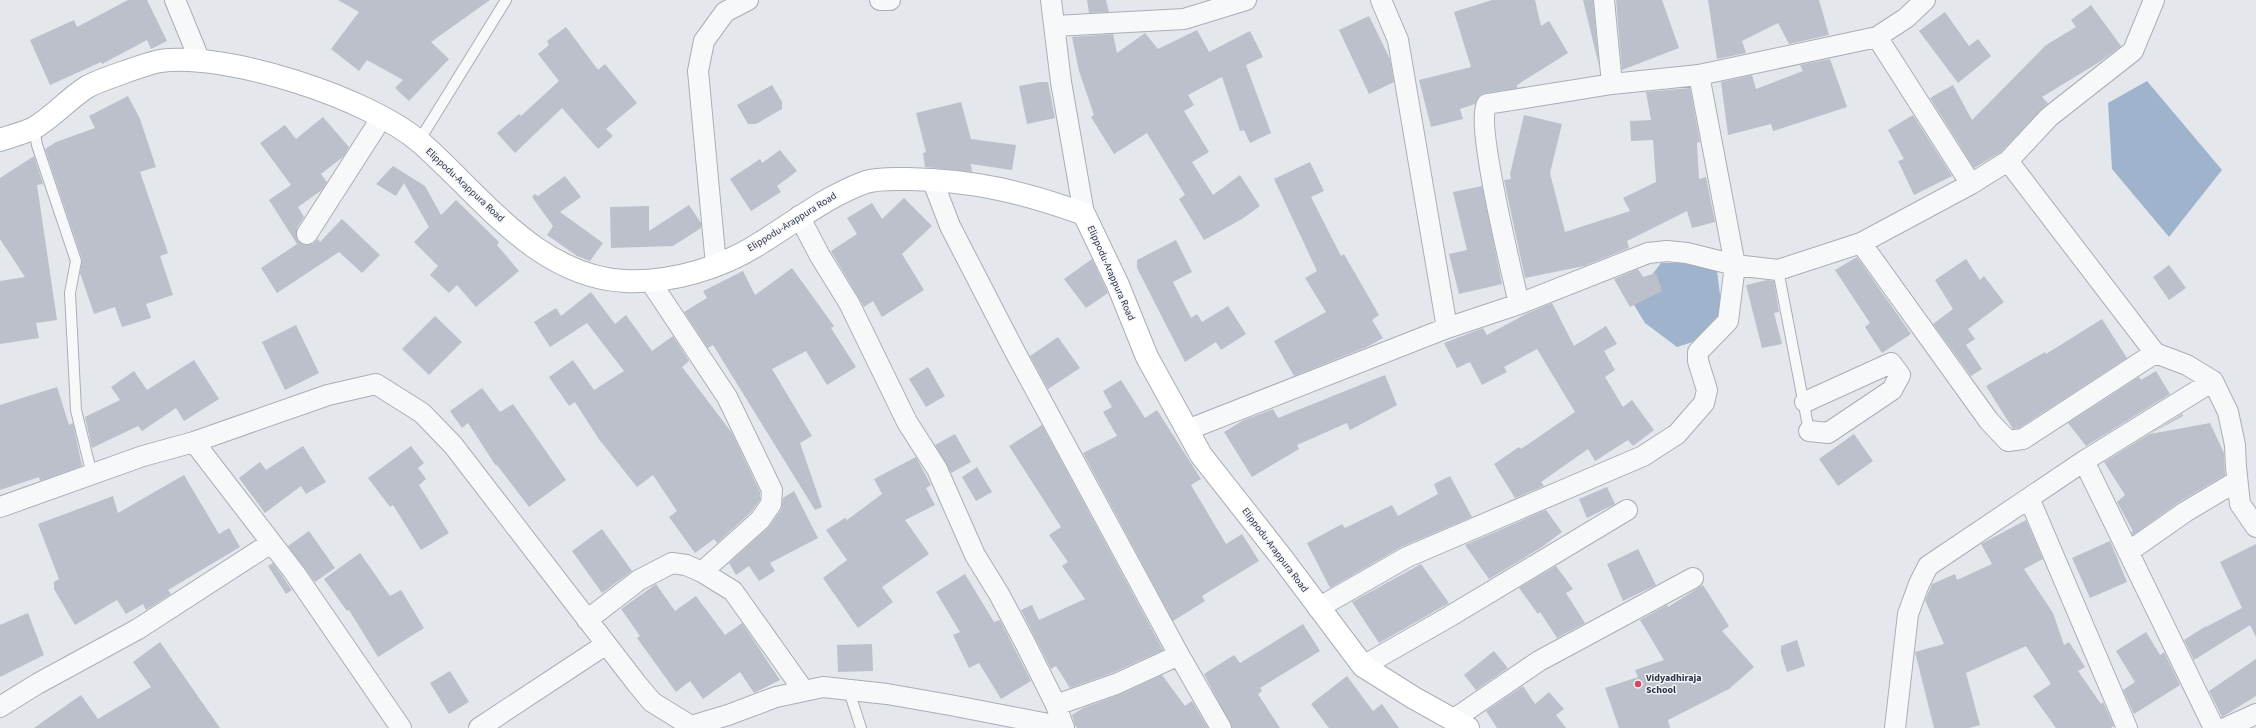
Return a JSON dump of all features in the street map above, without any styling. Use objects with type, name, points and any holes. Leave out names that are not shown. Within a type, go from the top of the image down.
[{"type":"street","points":[[176,0],[200,61]]},
{"type":"street","points":[[716,265],[701,120],[698,71],[704,41],[725,12],[748,0]]},
{"type":"street","points":[[880,0],[890,0]]},
{"type":"street","points":[[1051,0],[1061,82],[1084,214]]},
{"type":"street","points":[[1055,26],[1184,19],[1246,0]]},
{"type":"street","points":[[1381,0],[1398,40],[1447,328]]},
{"type":"street","points":[[1604,0],[1612,84]]},
{"type":"street","points":[[1519,304],[1496,204],[1483,125],[1483,110],[1487,104],[1498,100],[1612,84],[1699,74],[1877,37],[1906,18],[1925,0]]},
{"type":"street","points":[[1187,430],[1447,328],[1519,304],[1648,253],[1667,251],[1687,252],[1735,265],[1778,270],[1861,243],[1971,184],[2008,162],[2050,117],[2133,51],[2154,0]]},
{"type":"street","points":[[1877,37],[1971,184]]},
{"type":"street","name":"Elippodu-Arappura Road","points":[[0,140],[34,128],[89,86],[159,61],[200,61],[234,66],[324,90],[382,117],[419,141],[536,249],[563,265],[595,276],[622,281],[650,281],[683,276],[716,265],[760,244],[800,216],[834,195],[870,181],[932,179],[1000,188],[1039,197],[1084,214],[1118,285],[1147,357],[1201,455],[1278,552],[1318,608],[1363,666],[1414,698],[1461,723]]},
{"type":"street","points":[[1318,608],[1407,556],[1636,459],[1678,434],[1704,403],[1707,397],[1707,390],[1698,361],[1698,352],[1728,321],[1735,265],[1699,74]]},
{"type":"street","points":[[306,234],[382,117]]},
{"type":"street","points":[[2008,162],[2155,353],[2187,365],[2213,381],[2228,412],[2235,445],[2240,504],[2256,527]]},
{"type":"street","points":[[932,179],[950,226],[1007,336],[1179,655],[1221,728]]},
{"type":"street","points":[[800,216],[820,256],[849,302],[906,422],[937,469],[975,555],[999,594],[1056,705],[1064,728]]},
{"type":"street","points":[[1861,243],[1989,421],[2008,441],[2023,439],[2155,353]]},
{"type":"street","points":[[650,281],[727,397],[772,490],[771,504],[760,520],[702,572]]},
{"type":"street","points":[[1805,402],[1891,363],[1900,376],[1892,390],[1828,433],[1810,431]]},
{"type":"street","points":[[1895,728],[1908,614],[1919,584],[1928,566],[2084,461],[2213,381]]},
{"type":"street","points":[[0,508],[143,456],[194,442],[328,395],[376,384],[422,413],[453,445],[522,532],[605,645],[652,702],[690,727],[731,722],[776,697],[823,687],[887,694],[1064,728]]},
{"type":"street","points":[[194,442],[311,596],[401,728]]},
{"type":"street","points":[[2084,461],[2214,728]]},
{"type":"street","points":[[2128,552],[2185,512],[2237,481]]},
{"type":"street","points":[[2029,498],[2128,728]]},
{"type":"street","points":[[1363,666],[1447,618],[1627,510]]},
{"type":"street","points":[[0,707],[138,629],[272,543]]},
{"type":"street","points":[[587,620],[639,580],[672,563],[686,565],[702,572],[733,591],[804,691]]},
{"type":"street","points":[[1461,723],[1539,661],[1693,578]]},
{"type":"street","points":[[479,728],[605,645]]},
{"type":"street","points":[[1056,705],[1116,684],[1179,655]]},
{"type":"street","points":[[2225,728],[2256,714]]},
{"type":"lane","points":[[419,141],[506,0]]},
{"type":"lane","points":[[34,128],[37,145],[76,261],[70,293],[76,410],[92,475]]},
{"type":"lane","points":[[1778,270],[1810,431]]},
{"type":"lane","points":[[849,691],[860,728]]},
{"type":"water","points":[[2147,81],[2222,170],[2169,237],[2112,169],[2108,103]]},
{"type":"water","points":[[1661,263],[1716,263],[1723,318],[1702,339],[1677,347],[1645,323],[1634,305],[1645,284]]},
{"type":"building","points":[[128,0],[147,0],[167,41],[151,49],[147,40],[102,64],[101,62],[50,85],[30,40],[74,20],[77,27]]},
{"type":"building","points":[[338,0],[490,0],[431,42],[449,59],[409,101],[395,88],[403,80],[367,60],[359,71],[331,49],[359,12]]},
{"type":"building","points":[[1087,0],[1106,0],[1109,12],[1089,13]]},
{"type":"building","points":[[1492,0],[1535,0],[1541,26],[1549,21],[1568,53],[1517,85],[1517,88],[1485,93],[1479,96],[1475,104],[1460,109],[1463,119],[1431,127],[1419,80],[1471,67],[1454,12]]},
{"type":"building","points":[[1583,0],[1593,0],[1599,66]]},
{"type":"building","points":[[1616,0],[1662,0],[1679,48],[1622,70]]},
{"type":"building","points":[[1708,0],[1819,0],[1829,35],[1789,44],[1778,23],[1742,41],[1746,53],[1717,59]]},
{"type":"building","points":[[2091,5],[2121,46],[2101,61],[2042,97],[2048,103],[2001,152],[1974,168],[1930,98],[1953,85],[1972,120],[2046,45],[2076,27],[2071,20]]},
{"type":"building","points":[[1945,12],[1969,46],[1978,39],[1991,56],[1958,83],[1919,31]]},
{"type":"building","points":[[1369,16],[1390,59],[1394,82],[1369,94],[1339,30]]},
{"type":"building","points":[[566,27],[598,70],[605,64],[637,103],[606,129],[613,136],[598,149],[562,108],[515,153],[497,133],[519,114],[521,116],[559,81],[538,54],[549,45],[547,41]]},
{"type":"building","points":[[1197,30],[1209,52],[1250,31],[1263,57],[1246,65],[1271,133],[1250,143],[1244,130],[1240,131],[1222,77],[1188,95],[1194,105],[1184,111],[1209,152],[1192,162],[1213,195],[1240,175],[1260,206],[1242,219],[1204,240],[1179,199],[1185,195],[1147,133],[1114,154],[1091,117],[1094,115],[1079,71],[1072,37],[1113,34],[1117,53],[1145,33],[1158,49]]},
{"type":"building","points":[[1830,59],[1847,107],[1773,131],[1771,124],[1728,135],[1721,82],[1752,75],[1756,89],[1803,71],[1800,65]]},
{"type":"building","points":[[1048,82],[1055,118],[1027,124],[1019,86]]},
{"type":"building","points":[[772,85],[782,102],[782,109],[756,124],[748,124],[737,105]]},
{"type":"building","points":[[1690,88],[1700,142],[1697,143],[1699,179],[1706,177],[1715,222],[1692,228],[1687,211],[1627,241],[1629,248],[1584,266],[1525,278],[1504,180],[1511,179],[1510,174],[1524,115],[1562,124],[1550,173],[1565,232],[1630,211],[1623,198],[1656,182],[1653,140],[1631,141],[1630,121],[1651,120],[1646,92]]},
{"type":"building","points":[[128,96],[140,119],[156,167],[140,172],[168,253],[160,256],[173,295],[146,304],[151,318],[122,327],[115,307],[94,314],[80,273],[82,259],[45,149],[56,142],[95,128],[89,116]]},
{"type":"building","points":[[961,102],[971,139],[1016,145],[1012,170],[971,164],[972,172],[925,167],[923,153],[926,152],[916,113]]},
{"type":"building","points":[[1913,115],[1952,176],[1914,195],[1898,161],[1904,159],[1888,130]]},
{"type":"building","points":[[323,117],[349,147],[344,156],[321,174],[327,182],[322,190],[298,207],[304,217],[297,228],[297,239],[306,245],[313,244],[318,239],[320,242],[342,219],[380,255],[362,273],[339,252],[277,293],[261,268],[297,244],[269,200],[291,185],[260,143],[285,125],[296,139]]},
{"type":"building","points":[[780,150],[797,171],[777,186],[781,192],[751,211],[730,179],[760,159],[762,163]]},
{"type":"building","points":[[34,156],[43,184],[37,185],[57,320],[36,323],[39,338],[0,344],[0,281],[25,277],[0,239],[0,178]]},
{"type":"building","points":[[1310,162],[1324,191],[1311,197],[1341,256],[1344,254],[1379,315],[1372,320],[1383,338],[1369,346],[1294,376],[1274,341],[1326,312],[1305,278],[1317,271],[1274,179]]},
{"type":"building","points":[[393,166],[425,186],[441,215],[456,200],[499,242],[497,245],[519,271],[476,307],[457,285],[449,293],[430,275],[438,266],[414,242],[429,227],[404,183],[396,196],[376,184]]},
{"type":"building","points":[[565,176],[581,197],[560,212],[603,243],[590,261],[577,256],[547,235],[553,226],[532,197],[535,194],[538,196]]},
{"type":"building","points":[[1482,186],[1502,284],[1459,294],[1449,254],[1467,250],[1453,192]]},
{"type":"building","points":[[904,198],[932,226],[902,254],[924,290],[882,317],[873,301],[864,307],[831,251],[857,234],[847,218],[872,203],[882,219]]},
{"type":"building","points":[[689,205],[701,223],[701,228],[673,246],[611,248],[610,207],[649,206],[649,231]]},
{"type":"building","points":[[1176,240],[1192,272],[1173,282],[1191,318],[1197,314],[1202,322],[1228,306],[1246,334],[1221,350],[1216,342],[1185,362],[1137,268],[1137,260]]},
{"type":"building","points":[[1857,257],[1911,334],[1882,353],[1865,327],[1870,323],[1835,270]]},
{"type":"building","points":[[1092,259],[1108,293],[1086,308],[1064,279]]},
{"type":"building","points":[[1966,259],[1980,280],[1984,276],[2004,302],[1968,329],[1975,339],[1966,345],[1982,369],[1971,376],[1933,324],[1953,309],[1935,280]]},
{"type":"building","points":[[2169,265],[2186,288],[2169,300],[2153,277]]},
{"type":"building","points":[[792,268],[834,326],[831,328],[856,367],[827,385],[806,351],[772,369],[812,436],[800,443],[822,507],[815,510],[713,345],[708,348],[684,312],[707,298],[703,291],[743,271],[755,295]]},
{"type":"building","points":[[1638,269],[1643,277],[1656,273],[1662,291],[1630,307],[1614,279]]},
{"type":"building","points":[[1767,280],[1774,281],[1779,312],[1774,313],[1782,344],[1762,348],[1746,285]]},
{"type":"building","points":[[591,292],[615,324],[626,315],[652,351],[673,336],[689,361],[682,367],[732,433],[760,492],[760,500],[751,512],[717,543],[714,539],[695,553],[669,517],[677,511],[653,475],[637,487],[598,438],[575,402],[569,406],[549,377],[573,360],[594,390],[624,371],[587,323],[550,347],[534,322],[556,308],[561,316]]},
{"type":"building","points":[[1552,303],[1574,346],[1606,326],[1617,344],[1604,351],[1615,370],[1605,377],[1623,407],[1632,400],[1654,430],[1633,446],[1628,440],[1595,461],[1588,449],[1541,482],[1544,486],[1515,498],[1494,464],[1519,447],[1521,449],[1575,412],[1537,349],[1504,367],[1507,372],[1482,385],[1470,362],[1457,368],[1444,343],[1483,328],[1487,335],[1528,313]]},
{"type":"building","points":[[435,316],[462,342],[429,375],[402,349]]},
{"type":"building","points":[[2102,319],[2127,358],[2019,428],[2013,429],[1986,386],[2045,352],[2046,354]]},
{"type":"building","points":[[296,325],[319,373],[285,390],[262,342]]},
{"type":"building","points":[[1058,337],[1080,368],[1048,389],[1030,356]]},
{"type":"building","points":[[194,360],[219,399],[184,421],[176,408],[142,431],[138,426],[92,448],[85,417],[120,400],[111,387],[134,371],[147,390]]},
{"type":"building","points":[[928,367],[945,396],[926,407],[909,379]]},
{"type":"building","points":[[2156,371],[2170,394],[2086,446],[2068,423],[2139,377],[2141,380]]},
{"type":"building","points":[[1385,375],[1397,405],[1350,430],[1347,423],[1297,445],[1299,449],[1252,477],[1224,432],[1244,420],[1273,409],[1278,418]]},
{"type":"building","points":[[1121,380],[1145,418],[1157,410],[1201,479],[1191,485],[1226,544],[1242,534],[1259,561],[1202,596],[1205,601],[1173,621],[1083,453],[1117,436],[1103,412],[1112,407],[1103,391]]},
{"type":"building","points":[[57,387],[69,425],[73,423],[82,466],[40,481],[39,477],[0,490],[0,405]]},
{"type":"building","points":[[482,388],[500,412],[513,404],[566,480],[529,507],[497,465],[496,466],[468,423],[462,428],[450,411]]},
{"type":"building","points":[[2182,414],[2183,416],[2150,434],[2210,423],[2224,453],[2225,475],[2179,502],[2133,535],[2131,532],[2133,531],[2117,502],[2125,495],[2104,462]]},
{"type":"building","points":[[1042,425],[1163,650],[1112,673],[1070,688],[1056,666],[1051,669],[1021,610],[1032,605],[1039,620],[1085,599],[1062,566],[1068,562],[1049,535],[1061,527],[1009,446]]},
{"type":"building","points":[[955,434],[971,462],[951,473],[935,445]]},
{"type":"building","points":[[1854,434],[1873,461],[1838,486],[1819,459]]},
{"type":"building","points":[[303,446],[326,482],[306,494],[301,486],[265,513],[239,478],[260,462],[266,470]]},
{"type":"building","points":[[411,446],[424,463],[418,468],[426,479],[419,485],[449,533],[421,550],[393,505],[390,507],[368,478]]},
{"type":"building","points":[[916,457],[931,485],[926,488],[935,505],[905,520],[929,554],[882,587],[893,602],[858,628],[823,578],[847,560],[826,530],[845,518],[847,520],[882,494],[874,479]]},
{"type":"building","points":[[977,467],[992,492],[976,501],[962,477]]},
{"type":"building","points":[[184,475],[219,534],[229,528],[240,547],[168,590],[171,594],[146,610],[143,604],[126,614],[117,600],[75,625],[54,589],[54,582],[59,579],[38,524],[113,496],[118,513]]},
{"type":"building","points":[[1450,476],[1472,517],[1401,547],[1330,588],[1307,543],[1342,524],[1345,528],[1392,505],[1398,516],[1438,494],[1434,484]]},
{"type":"building","points":[[1607,487],[1615,504],[1587,518],[1579,499]]},
{"type":"building","points":[[794,491],[818,538],[770,563],[775,571],[759,581],[749,566],[736,575],[729,563],[768,528],[781,510],[783,498]]},
{"type":"building","points":[[1546,510],[1562,532],[1542,547],[1489,579],[1465,545]]},
{"type":"building","points":[[2026,520],[2043,559],[2024,569],[2053,613],[2064,645],[2069,642],[2085,667],[2078,671],[2101,704],[2103,702],[2114,726],[2111,728],[2056,728],[2033,696],[2051,684],[2026,646],[1966,673],[1980,725],[1969,728],[1934,728],[1915,652],[1944,644],[1925,600],[1932,584],[1955,574],[1957,580],[1992,564],[1981,544]]},
{"type":"building","points":[[602,529],[632,571],[602,593],[572,551]]},
{"type":"building","points":[[309,531],[335,568],[315,582],[288,546]]},
{"type":"building","points":[[2110,541],[2127,582],[2090,598],[2072,558]]},
{"type":"building","points":[[2256,544],[2256,637],[2250,625],[2194,660],[2184,640],[2206,626],[2242,608],[2220,562]]},
{"type":"building","points":[[1638,549],[1656,585],[1623,601],[1607,564]]},
{"type":"building","points":[[360,553],[390,596],[401,590],[424,628],[378,657],[349,610],[347,611],[324,579]]},
{"type":"building","points":[[273,563],[292,590],[286,594],[268,566]]},
{"type":"building","points":[[1421,564],[1449,603],[1379,643],[1352,602]]},
{"type":"building","points":[[1556,566],[1573,589],[1566,593],[1585,623],[1557,638],[1540,612],[1538,614],[1519,588]]},
{"type":"building","points":[[965,574],[994,622],[1000,620],[1031,681],[1001,699],[979,663],[969,668],[953,635],[960,632],[936,592]]},
{"type":"building","points":[[656,584],[675,611],[696,596],[725,635],[742,623],[780,680],[754,693],[740,672],[703,699],[690,681],[676,692],[637,638],[640,636],[621,609]]},
{"type":"building","points":[[1703,585],[1729,626],[1722,631],[1754,667],[1729,689],[1668,720],[1670,728],[1619,728],[1605,688],[1638,677],[1635,670],[1664,660],[1640,620],[1667,605],[1668,607]]},
{"type":"building","points":[[28,613],[44,655],[0,677],[0,625]]},
{"type":"building","points":[[1303,624],[1320,651],[1260,688],[1262,691],[1258,694],[1280,728],[1232,728],[1204,674],[1234,655],[1240,663]]},
{"type":"building","points":[[2146,632],[2160,655],[2164,652],[2180,685],[2134,714],[2123,690],[2135,682],[2116,651]]},
{"type":"building","points":[[1797,640],[1805,666],[1787,672],[1781,653],[1781,646]]},
{"type":"building","points":[[160,642],[220,728],[34,728],[81,695],[98,719],[151,687],[133,662]]},
{"type":"building","points":[[872,644],[873,671],[838,672],[837,645]]},
{"type":"building","points":[[1494,651],[1508,668],[1476,690],[1464,675]]},
{"type":"building","points":[[2256,659],[2256,696],[2222,717],[2209,691]]},
{"type":"building","points":[[450,671],[469,702],[449,714],[430,683]]},
{"type":"building","points":[[1162,675],[1185,706],[1192,701],[1208,728],[1077,728],[1075,725],[1072,715],[1083,708],[1121,694]]},
{"type":"building","points":[[1347,676],[1373,711],[1382,704],[1399,728],[1329,728],[1311,704]]},
{"type":"building","points":[[1523,686],[1535,704],[1549,692],[1564,709],[1556,715],[1566,728],[1497,728],[1486,711]]},
{"type":"place","name":"Vidyadhiraja School","points":[[1638,684]]}]
